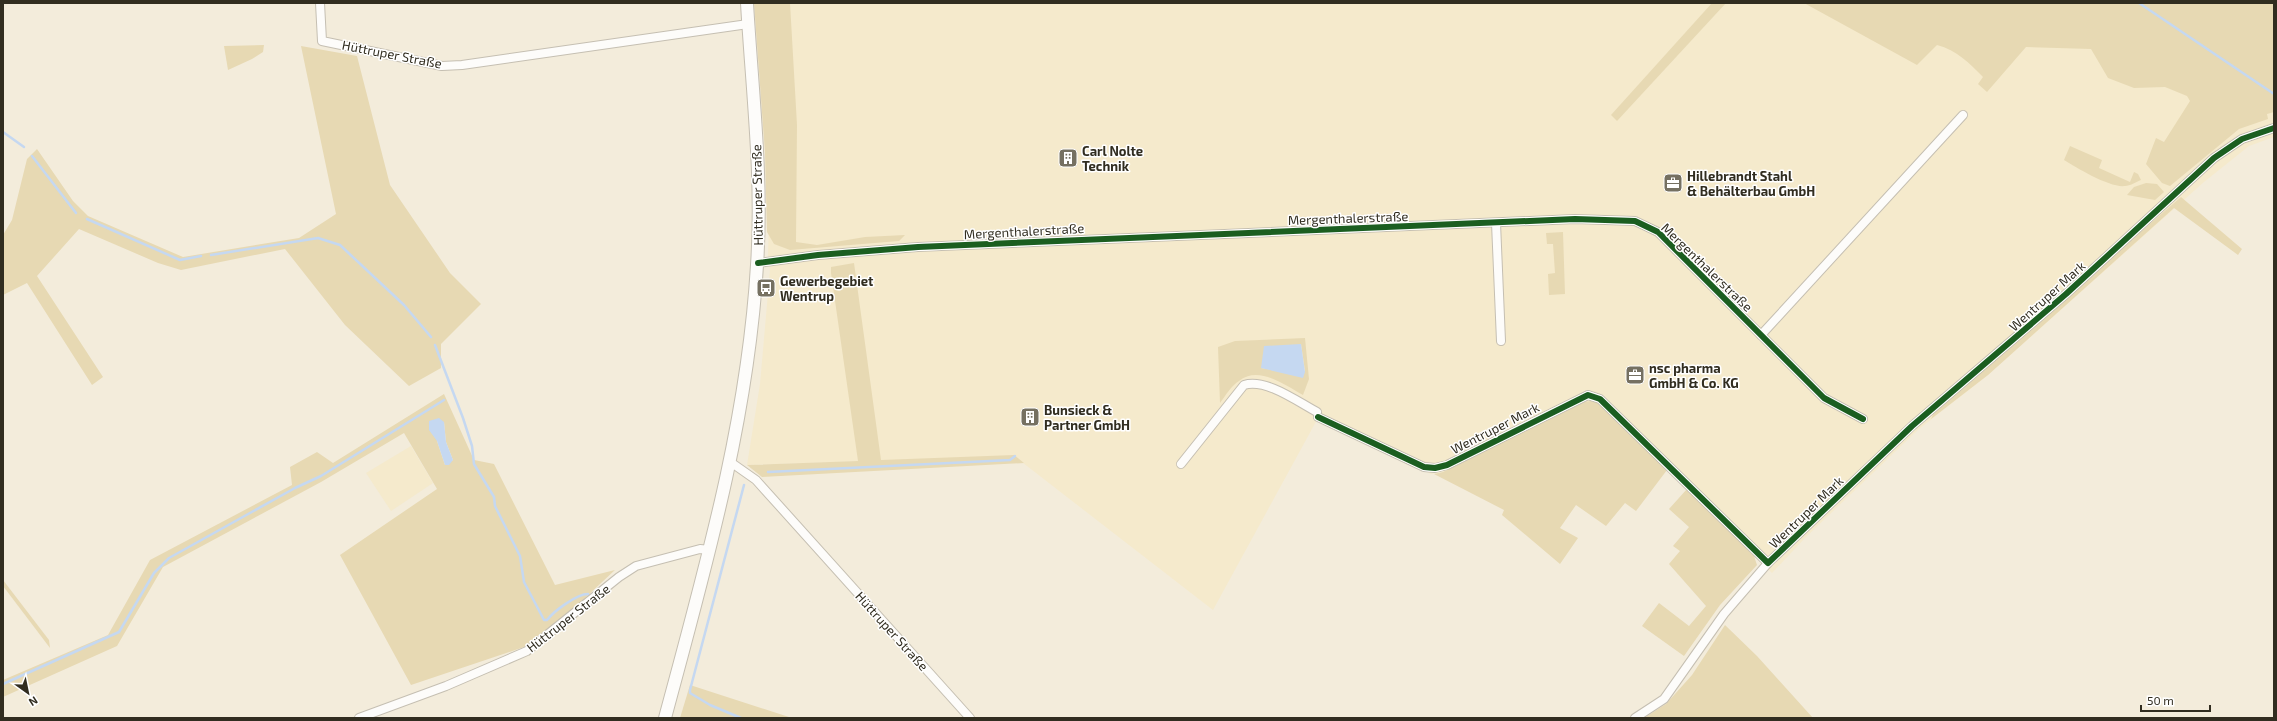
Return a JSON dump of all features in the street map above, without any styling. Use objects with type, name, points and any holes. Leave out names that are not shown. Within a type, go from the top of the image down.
[{"type":"main road","name":"Hüttruper Straße","points":[[665,718],[710,550],[747,370],[758,263],[757,142],[747,3]]},
{"type":"street","name":"Hüttruper Straße","points":[[320,3],[322,41],[425,63],[462,66],[748,24]]},
{"type":"street","points":[[1761,335],[1963,115]]},
{"type":"street","name":"Wentruper Mark","points":[[1636,718],[1664,699],[1724,614],[1768,563],[1912,426],[2066,294],[2214,158],[2242,139],[2274,128]]},
{"type":"street","name":"Mergenthalerstraße","points":[[758,263],[818,255],[918,247],[1575,219],[1634,221],[1644,224],[1658,232],[1824,398],[1863,419]]},
{"type":"street","points":[[1496,223],[1501,341]]},
{"type":"street","name":"Wentruper Mark","points":[[1182,464],[1244,384],[1252,382],[1263,384],[1317,415],[1424,467],[1435,468],[1447,465],[1588,395],[1600,399],[1768,563]]},
{"type":"street","name":"Hüttruper Straße","points":[[729,461],[756,480],[970,718]]},
{"type":"street","name":"Hüttruper Straße","points":[[359,718],[446,686],[527,651],[619,577],[636,566],[700,549],[710,550]]},
{"type":"shaded area","points":[[754,3],[790,3],[797,125],[796,242],[817,245],[865,237],[905,235],[899,241],[790,250],[774,244],[767,232],[765,153]]},
{"type":"shaded area","name":"Gewerbegebiet Wentrup","points":[[762,3],[2195,3],[2274,55],[2274,137],[2249,146],[2204,182],[1988,375],[1919,429],[1805,538],[1772,573],[1600,403],[1583,402],[1443,472],[1431,474],[1318,418],[1213,610],[1014,456],[747,465],[760,384],[770,270],[768,256],[770,174]]},
{"type":"shaded area","points":[[1712,3],[1726,3],[1617,121],[1611,115]]},
{"type":"shaded area","points":[[1804,3],[2274,3],[2274,112],[2267,114],[2268,119],[2239,129],[2170,186],[2162,183],[2146,164],[2156,138],[2164,142],[2190,101],[2187,96],[2165,87],[2134,88],[2108,78],[2091,49],[2026,47],[1987,92],[1978,84],[1983,77],[1951,50],[1937,45],[1917,65]]},
{"type":"shaded area","points":[[264,45],[263,52],[228,70],[224,46]]},
{"type":"shaded area","points":[[301,46],[357,56],[390,185],[450,273],[481,304],[441,344],[441,368],[409,386],[345,325],[285,249],[181,270],[158,263],[79,229],[37,276],[103,377],[92,385],[27,283],[3,295],[3,235],[12,220],[27,159],[37,149],[73,201],[88,216],[183,257],[299,238],[336,214]]},
{"type":"shaded area","points":[[2070,146],[2102,160],[2099,168],[2130,182],[2134,172],[2138,174],[2141,180],[2129,185],[2119,186],[2094,177],[2064,160]]},
{"type":"shaded area","points":[[2146,183],[2157,184],[2164,192],[2155,200],[2127,195],[2134,187]]},
{"type":"shaded area","points":[[2181,197],[2242,249],[2238,255],[2174,208],[1988,375],[1931,419],[1935,410]]},
{"type":"shaded area","points":[[1563,232],[1565,294],[1549,295],[1548,274],[1555,273],[1553,244],[1547,244],[1546,233]]},
{"type":"shaded area","points":[[854,263],[881,460],[1014,455],[1024,463],[762,477],[747,465],[858,461],[831,273],[831,267]]},
{"type":"shaded area","points":[[1305,338],[1309,379],[1303,395],[1271,378],[1254,375],[1246,377],[1236,383],[1220,403],[1218,347],[1235,341]],"holes":[[[1301,344],[1305,371],[1283,372],[1261,368]]]},
{"type":"shaded area","points":[[444,394],[474,460],[494,464],[555,585],[615,570],[570,612],[524,647],[411,685],[340,555],[437,489],[404,433],[321,482],[163,567],[117,646],[3,697],[3,680],[108,635],[150,560],[292,485],[290,467],[317,452],[333,463]],"holes":[[[444,422],[446,442],[453,460],[445,465],[437,441]]]},
{"type":"shaded area","points":[[1591,401],[1600,403],[1667,470],[1636,511],[1625,503],[1606,526],[1576,505],[1560,528],[1578,538],[1560,564],[1502,515],[1504,510],[1434,474],[1443,472],[1583,402]]},
{"type":"shaded area","points":[[411,446],[433,483],[391,511],[366,473]]},
{"type":"shaded area","points":[[1687,489],[1754,556],[1757,565],[1720,605],[1684,656],[1642,626],[1659,603],[1689,626],[1706,606],[1669,564],[1680,551],[1673,546],[1689,527],[1669,509]]},
{"type":"shaded area","points":[[3,580],[49,640],[50,648],[3,586]]},
{"type":"shaded area","points":[[1725,625],[1757,656],[1813,718],[1644,718],[1666,704],[1692,675]]},
{"type":"shaded area","points":[[690,685],[792,718],[680,718]]},
{"type":"water","points":[[1301,344],[1305,372],[1303,378],[1261,368],[1264,346]]},
{"type":"water","points":[[439,418],[444,422],[446,442],[453,460],[449,465],[445,465],[437,441],[429,430],[429,421]]},
{"type":"waterway","points":[[2139,3],[2274,94]]},
{"type":"waterway","points":[[3,132],[24,147]]},
{"type":"waterway","points":[[32,156],[76,213]]},
{"type":"waterway","points":[[87,219],[180,260],[201,256]]},
{"type":"waterway","points":[[211,255],[318,238],[340,245],[404,305],[431,337]]},
{"type":"waterway","points":[[435,345],[463,418],[472,446],[474,464],[494,497],[495,506],[520,556],[524,582],[544,620],[547,620],[550,616],[572,600],[588,594]]},
{"type":"waterway","points":[[3,684],[119,632],[154,573],[169,558],[295,488],[321,476],[444,400]]},
{"type":"waterway","points":[[768,472],[1010,460],[1015,456]]},
{"type":"waterway","points":[[741,718],[710,705],[690,693],[690,690],[744,485]]},
{"type":"cycle path","points":[[1318,417],[1424,467],[1435,468],[1447,465],[1588,395],[1600,399],[1768,563],[1912,426],[2066,294],[2214,158],[2242,139],[2274,128]]},
{"type":"cycle path","points":[[758,263],[818,255],[918,247],[1575,219],[1635,221],[1658,232],[1824,398],[1863,419]]},
{"type":"place","name":"Carl Nolte Technik","points":[[1068,158]]},
{"type":"place","name":"Hillebrandt Stahl & Behälterbau GmbH","points":[[1673,183]]},
{"type":"place","name":"Gewerbegebiet Wentrup","points":[[766,288]]},
{"type":"place","name":"nsc pharma GmbH & Co. KG","points":[[1635,375]]},
{"type":"place","name":"Bunsieck & Partner GmbH","points":[[1030,417]]}]
